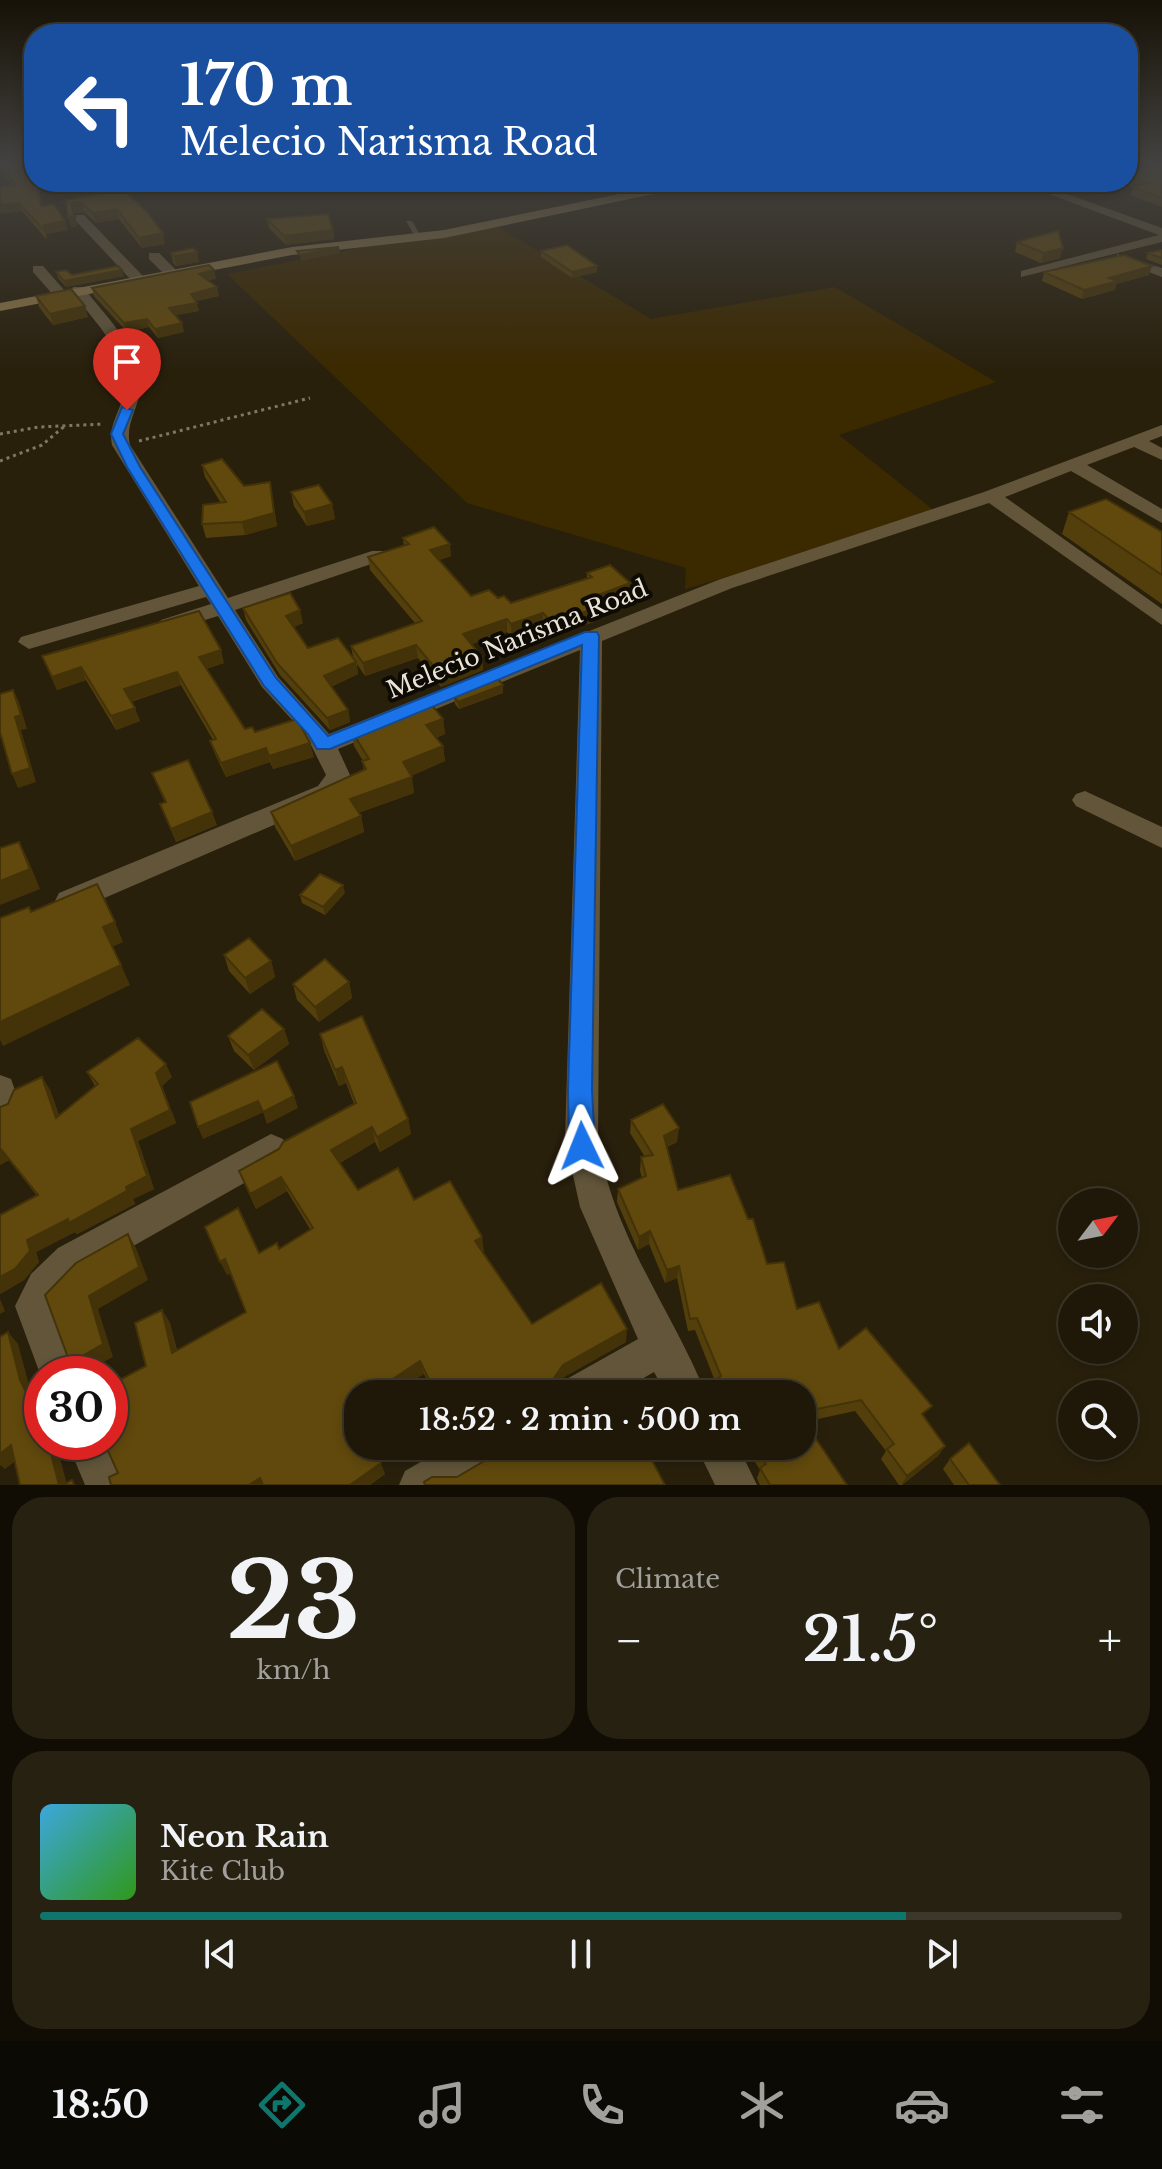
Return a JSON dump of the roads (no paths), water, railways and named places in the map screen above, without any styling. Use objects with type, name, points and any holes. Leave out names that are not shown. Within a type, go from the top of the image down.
[{"type":"street","points":[[94,232],[138,279]]},
{"type":"street","points":[[0,307],[315,247],[420,238],[445,232]]},
{"type":"street","points":[[1026,274],[1159,239]]},
{"type":"street","points":[[1109,252],[1162,273]]},
{"type":"street","points":[[154,256],[171,273]]},
{"type":"street","points":[[38,269],[60,294]]},
{"type":"street","points":[[43,912],[327,792],[335,787],[338,775],[324,745],[306,719],[278,693],[223,608],[120,434],[131,398],[131,371],[117,344],[78,290]]},
{"type":"street","name":"Melecio Narisma Road","points":[[324,745],[725,584],[991,496],[1162,430]]},
{"type":"street","points":[[1135,440],[1162,455]]},
{"type":"street","points":[[1072,464],[1162,517]]},
{"type":"street","points":[[991,496],[1162,619]]},
{"type":"street","points":[[147,632],[379,555]]},
{"type":"street","points":[[29,642],[211,589]]},
{"type":"street","points":[[591,636],[580,1075],[582,1146],[597,1207],[679,1380]]},
{"type":"street","points":[[1085,800],[1162,838]]},
{"type":"street","points":[[0,1089],[4,1104],[0,1106]]},
{"type":"street","points":[[52,1356],[33,1306],[42,1287],[53,1275],[71,1261],[271,1150]]},
{"type":"street","points":[[603,1380],[661,1347]]},
{"type":"street","points":[[95,1460],[105,1485]]},
{"type":"street","points":[[419,1485],[463,1460]]},
{"type":"street","points":[[724,1460],[737,1485]]},
{"type":"lane","points":[[416,232],[420,238]]}]
